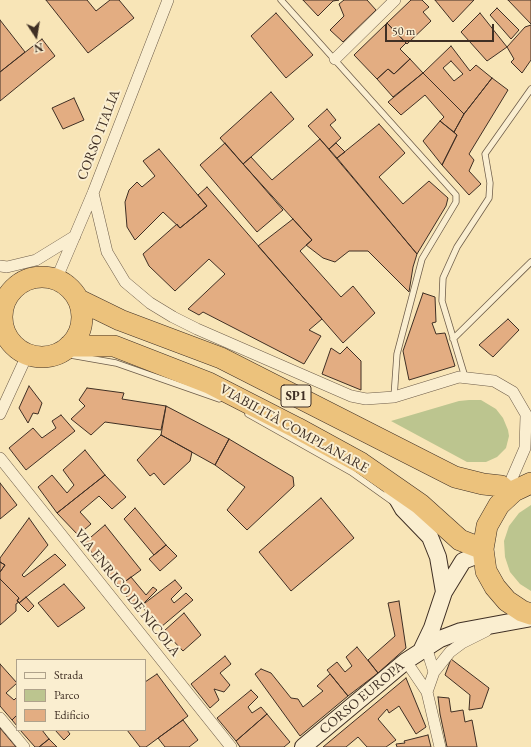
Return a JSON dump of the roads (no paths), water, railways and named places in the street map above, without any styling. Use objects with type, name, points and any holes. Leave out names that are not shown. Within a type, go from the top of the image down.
[{"type":"highway","name":"SP1","points":[[483,551],[460,540],[432,518],[420,504],[361,463],[209,383],[114,346],[64,350],[47,356],[34,356],[21,351],[11,342],[2,328],[2,316],[5,302],[12,290],[23,282],[36,277],[56,280],[72,290],[79,300],[120,320],[221,358],[455,477],[518,490]]},
{"type":"highway","name":"SP1","points":[[0,279],[23,282]]},
{"type":"highway","points":[[64,350],[77,336],[81,325],[82,312],[79,300]]},
{"type":"highway","points":[[518,490],[499,505],[492,515],[484,537],[483,551],[486,571],[495,588],[507,601],[522,611],[531,614]]},
{"type":"street","name":"CORSO ITALIA","points":[[56,280],[75,236],[168,0]]},
{"type":"street","points":[[335,59],[388,3]]},
{"type":"street","points":[[92,193],[107,252],[125,282],[150,303],[197,329],[351,396],[366,399],[394,397],[433,384],[465,377],[494,381],[513,392],[529,420],[525,448],[512,478],[518,490]]},
{"type":"street","points":[[0,266],[7,267],[36,260],[75,236]]},
{"type":"street","points":[[0,414],[28,353]]},
{"type":"street","name":"VIA ENRICO DE NICOLA","points":[[0,458],[231,747]]},
{"type":"street","points":[[387,482],[430,538],[438,557],[444,592]]},
{"type":"street","points":[[434,672],[428,653],[422,650],[432,628],[444,592],[463,561],[483,551]]},
{"type":"street","name":"CORSO EUROPA","points":[[303,747],[406,661],[448,635],[531,618]]},
{"type":"street","points":[[427,692],[434,672],[450,652],[462,643],[500,625]]},
{"type":"street","points":[[406,661],[427,692],[440,747]]},
{"type":"street","points":[[0,718],[24,747]]},
{"type":"lane","points":[[281,0],[455,192],[456,202],[422,259],[397,354],[394,397]]},
{"type":"lane","points":[[465,377],[442,300],[443,278],[457,247],[489,198],[490,184],[485,154],[531,89]]},
{"type":"lane","points":[[453,339],[531,262]]},
{"type":"lane","name":"VIABILITÀ COMPLANARE","points":[[64,350],[116,363],[222,400]]},
{"type":"lane","name":"VIABILITÀ COMPLANARE","points":[[243,412],[351,472],[409,511]]}]
